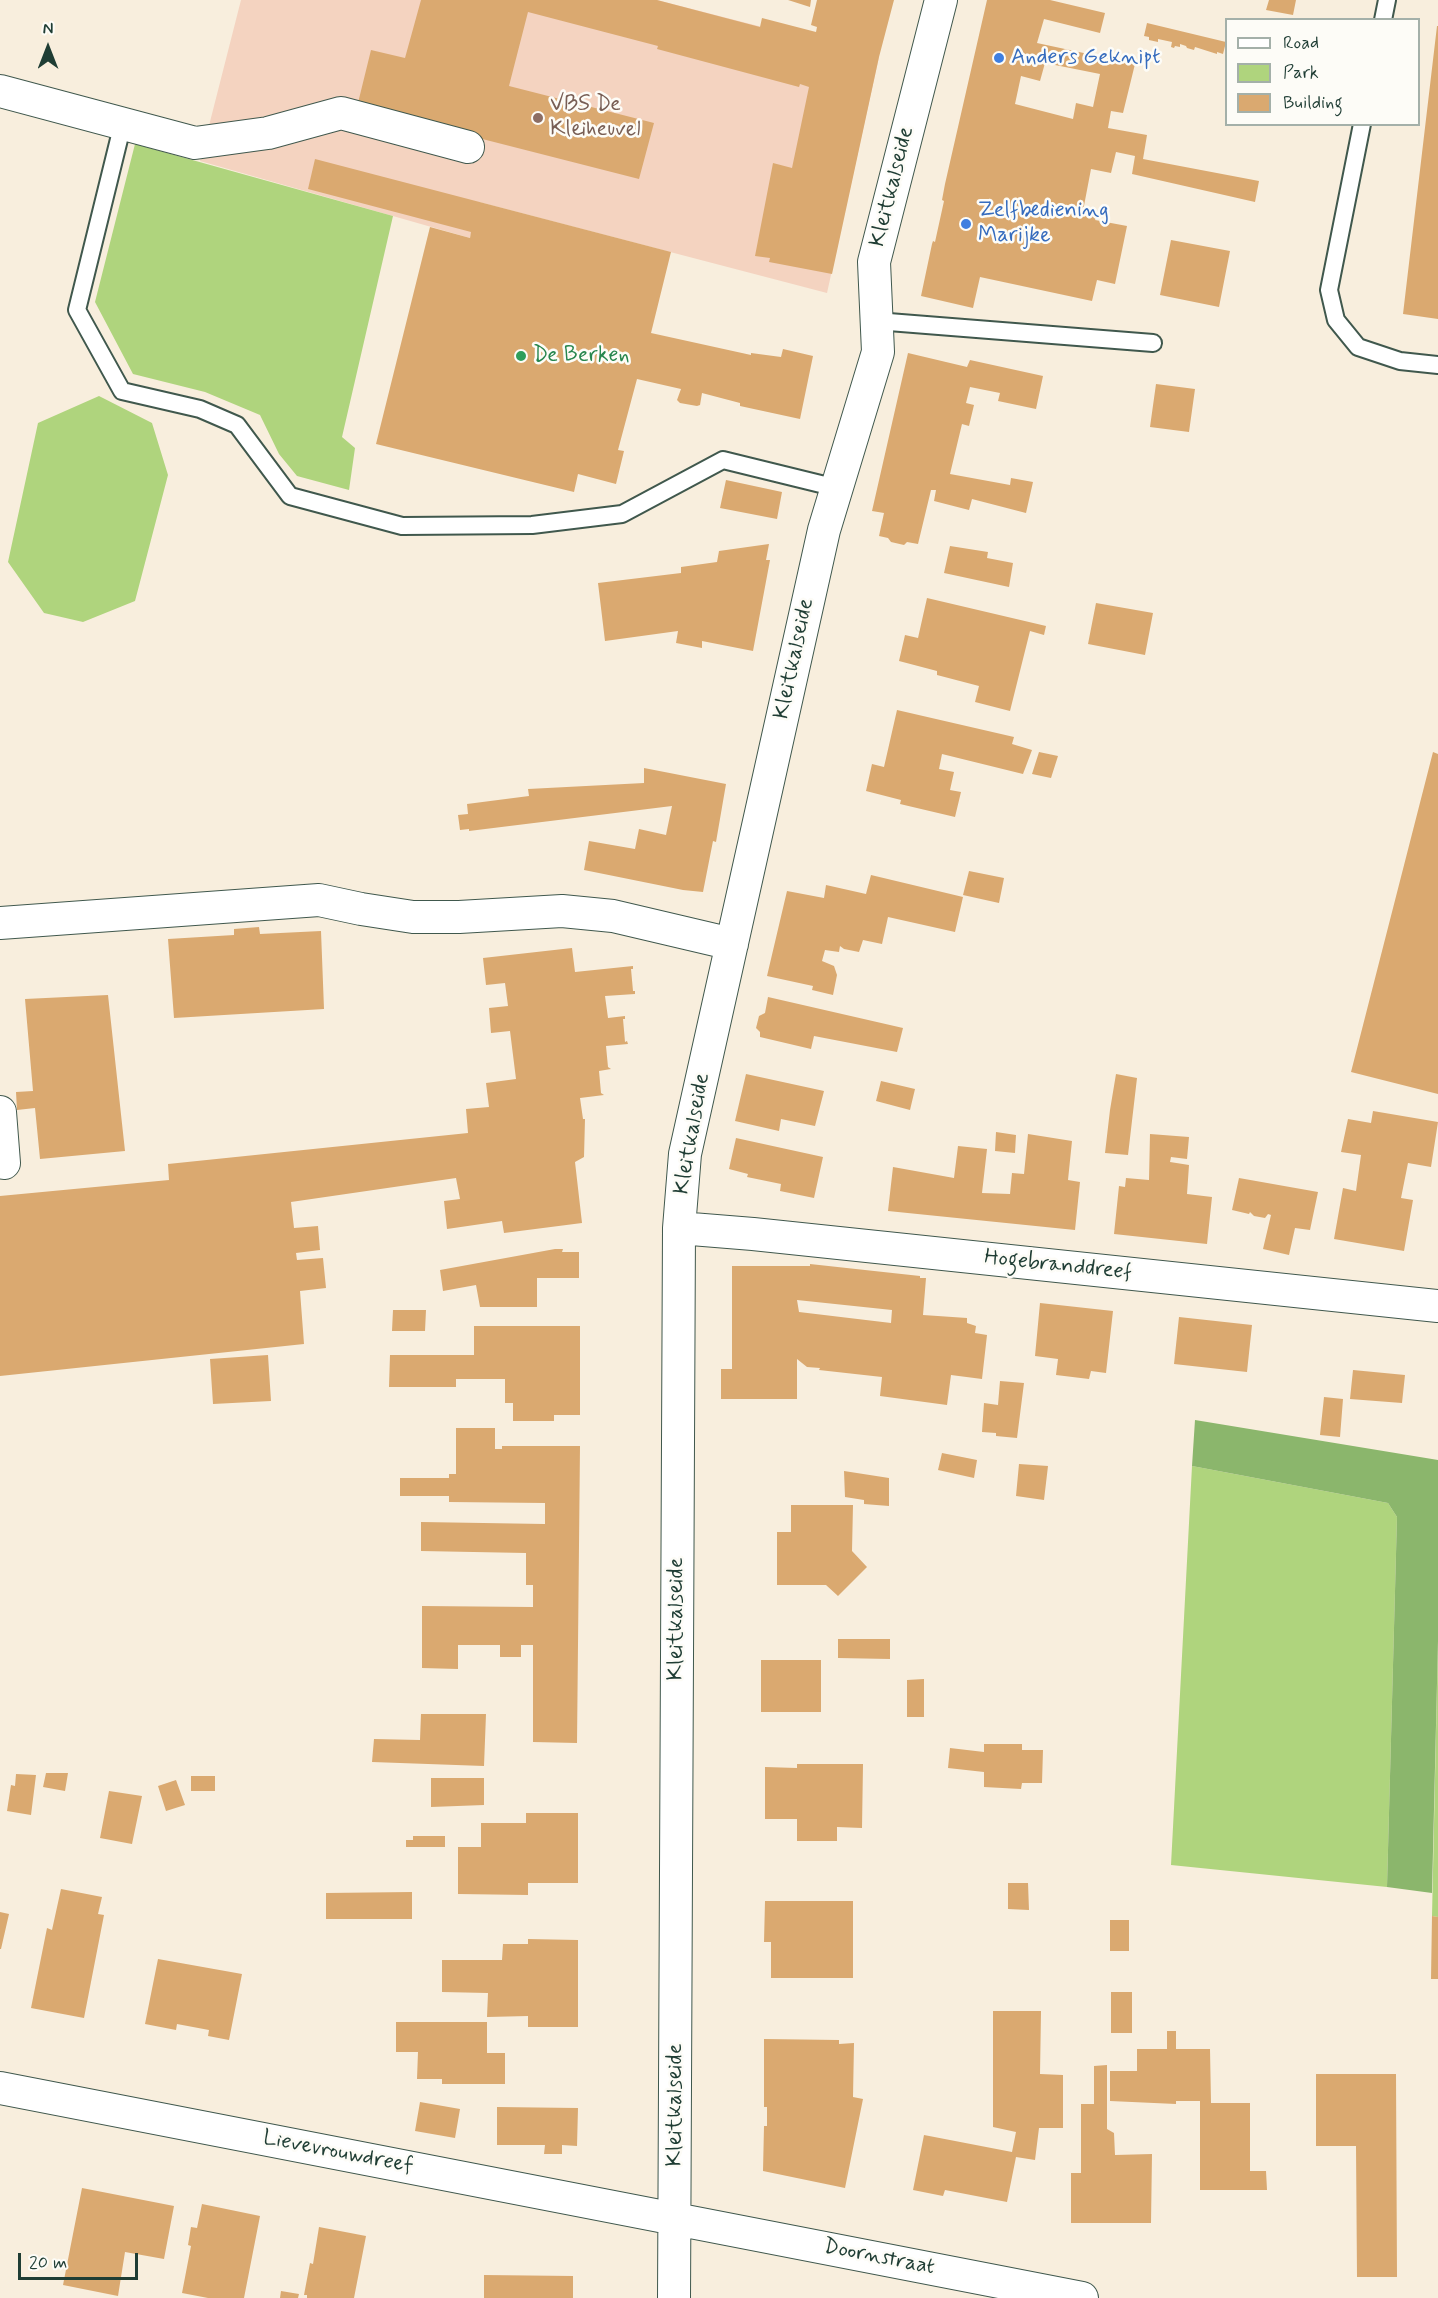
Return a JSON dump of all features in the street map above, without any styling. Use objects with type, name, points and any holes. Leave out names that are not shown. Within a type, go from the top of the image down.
[{"type":"street","name":"Kleitkalseide","points":[[674,2298],[679,1228],[685,1154],[824,530],[878,352],[874,262],[941,0]]},
{"type":"street","points":[[0,91],[195,143],[268,133],[341,113],[468,147]]},
{"type":"street","points":[[0,923],[319,900],[413,917],[459,917],[562,911],[613,916],[732,944]]},
{"type":"street","points":[[0,1112],[4,1163]]},
{"type":"street","name":"Hogebranddreef","points":[[679,1228],[1438,1306]]},
{"type":"street","name":"Lievevrouwdreef","points":[[0,2088],[676,2218]]},
{"type":"street","name":"Doornstraat","points":[[676,2218],[1082,2298]]},
{"type":"lane","points":[[1383,18],[1387,0]]},
{"type":"lane","points":[[123,123],[77,310],[122,391],[200,409],[237,425],[290,496],[402,526],[532,525],[622,514],[723,460],[837,488]]},
{"type":"lane","points":[[1362,126],[1329,290],[1336,320],[1358,346],[1400,361],[1438,365]]},
{"type":"lane","points":[[876,321],[1153,343]]},
{"type":"shaded area","name":"VBS De Kleiheuvel","points":[[241,0],[657,0],[879,57],[827,293],[479,202],[470,238],[200,161]]},
{"type":"green space","points":[[135,144],[393,216],[342,437],[355,448],[349,490],[297,476],[279,454],[260,415],[205,392],[133,374],[95,302]]},
{"type":"green space","points":[[99,396],[152,423],[168,475],[135,601],[83,622],[44,613],[8,562],[38,423]]},
{"type":"green space","points":[[1195,1420],[1438,1460],[1438,1641],[1432,1893],[1387,1887],[1397,1517],[1388,1503],[1192,1466]]},
{"type":"green space","points":[[1192,1466],[1388,1503],[1397,1517],[1387,1887],[1171,1865]]},
{"type":"green space","points":[[1438,1641],[1438,1917],[1432,1916]]},
{"type":"building","points":[[421,0],[657,0],[760,27],[762,18],[816,32],[817,27],[811,25],[817,0],[894,0],[879,57],[832,274],[769,262],[770,258],[755,256],[773,163],[792,168],[809,87],[800,84],[799,87],[657,49],[658,46],[528,12],[509,86],[654,123],[639,179],[357,107],[371,50],[405,58]]},
{"type":"building","points":[[788,0],[811,0],[810,7]]},
{"type":"building","points":[[987,0],[1050,0],[1105,13],[1100,33],[1044,19],[1037,43],[1135,64],[1123,113],[1111,111],[1108,128],[1147,135],[1143,159],[1259,181],[1255,202],[1132,174],[1135,156],[1116,152],[1111,173],[1091,169],[1083,211],[1097,214],[1095,220],[1127,226],[1115,284],[1097,280],[1092,301],[980,277],[973,308],[921,296],[944,201],[942,200]],"holes":[[[1045,63],[1100,74],[1093,107],[1076,103],[1073,119],[1015,104],[1021,76],[1040,81]]]},
{"type":"building","points":[[1269,0],[1296,0],[1293,15],[1266,10]]},
{"type":"building","points":[[1147,23],[1225,42],[1225,46],[1223,54],[1217,52],[1217,54],[1195,47],[1194,50],[1180,44],[1180,47],[1175,46],[1174,48],[1171,47],[1172,42],[1158,39],[1158,42],[1144,36]]},
{"type":"building","points":[[1438,26],[1438,319],[1403,314]]},
{"type":"building","name":"De Berken","points":[[315,159],[671,252],[651,333],[751,355],[751,353],[781,357],[783,349],[813,356],[800,419],[740,406],[740,403],[702,393],[700,405],[680,403],[677,400],[681,389],[637,379],[618,450],[624,451],[616,484],[578,474],[574,492],[376,444],[430,227],[470,238],[471,232],[308,189]]},
{"type":"building","points":[[1171,240],[1230,251],[1219,307],[1160,295]]},
{"type":"building","points":[[908,353],[967,367],[970,360],[1043,376],[1036,409],[998,401],[1000,393],[970,387],[966,403],[974,405],[969,426],[962,424],[950,474],[1010,485],[1011,478],[1033,482],[1026,513],[972,499],[969,510],[934,501],[936,490],[931,490],[918,544],[907,542],[904,545],[879,536],[884,513],[872,511]]},
{"type":"building","points":[[1156,384],[1195,389],[1189,432],[1150,427]]},
{"type":"building","points":[[726,480],[782,492],[777,519],[720,508]]},
{"type":"building","points":[[769,544],[766,560],[770,560],[753,651],[702,641],[702,648],[676,643],[678,631],[605,641],[598,583],[681,573],[681,567],[717,562],[719,551]]},
{"type":"building","points":[[950,546],[988,552],[987,558],[1013,563],[1009,587],[944,573]]},
{"type":"building","points":[[927,598],[1046,626],[1044,635],[1030,631],[1010,711],[975,702],[979,686],[937,675],[937,671],[899,661],[905,635],[918,638]]},
{"type":"building","points":[[1096,603],[1153,613],[1145,655],[1088,644]]},
{"type":"building","points":[[897,710],[1014,737],[1012,744],[1032,750],[1023,774],[942,754],[939,769],[954,772],[950,790],[961,792],[955,817],[900,804],[901,800],[866,791],[872,764],[884,767]]},
{"type":"building","points":[[1039,752],[1058,756],[1051,778],[1032,774]]},
{"type":"building","points":[[1433,752],[1438,754],[1438,1094],[1351,1072]]},
{"type":"building","points":[[644,768],[726,784],[716,842],[713,841],[703,892],[584,870],[589,841],[635,849],[639,829],[666,835],[672,806],[469,831],[469,829],[460,830],[458,815],[468,814],[467,804],[529,796],[528,789],[644,783]]},
{"type":"building","points":[[969,871],[1004,878],[999,903],[963,895]]},
{"type":"building","points":[[871,875],[963,897],[955,932],[888,917],[882,944],[863,940],[859,952],[840,946],[839,952],[825,950],[822,961],[834,966],[837,975],[833,995],[812,990],[813,986],[767,976],[787,891],[824,898],[826,885],[866,894]]},
{"type":"building","points":[[259,927],[260,934],[321,931],[324,1009],[174,1018],[168,939],[234,935],[234,929]]},
{"type":"building","points":[[572,948],[575,972],[633,966],[631,969],[633,991],[635,991],[635,994],[605,996],[608,1018],[625,1016],[623,1019],[625,1042],[627,1041],[628,1044],[606,1046],[608,1067],[611,1069],[599,1071],[601,1093],[604,1095],[580,1098],[583,1119],[585,1119],[584,1157],[575,1162],[582,1223],[504,1233],[502,1221],[447,1229],[444,1201],[460,1199],[456,1178],[291,1202],[294,1228],[318,1226],[320,1250],[296,1253],[297,1260],[323,1258],[326,1288],[300,1291],[304,1344],[0,1376],[0,1196],[169,1180],[168,1164],[468,1133],[466,1109],[489,1107],[486,1083],[516,1079],[510,1031],[491,1033],[489,1008],[508,1006],[505,983],[486,985],[483,958]]},
{"type":"building","points":[[108,995],[125,1151],[40,1159],[35,1108],[17,1110],[16,1092],[33,1091],[25,999]]},
{"type":"building","points":[[768,997],[903,1028],[897,1052],[814,1036],[811,1049],[760,1037],[760,1032],[756,1028],[759,1016],[765,1013]]},
{"type":"building","points":[[746,1074],[824,1091],[815,1126],[781,1119],[779,1131],[735,1121]]},
{"type":"building","points":[[1116,1074],[1137,1078],[1128,1155],[1105,1153]]},
{"type":"building","points":[[881,1081],[915,1089],[910,1110],[876,1101]]},
{"type":"building","points":[[1373,1111],[1438,1122],[1431,1167],[1408,1163],[1401,1198],[1413,1200],[1404,1251],[1334,1239],[1343,1188],[1356,1191],[1361,1155],[1341,1152],[1348,1119],[1371,1123]]},
{"type":"building","points":[[996,1132],[1016,1135],[1015,1153],[995,1151]]},
{"type":"building","points":[[1028,1134],[1072,1141],[1068,1180],[1080,1182],[1075,1230],[888,1211],[893,1167],[954,1178],[958,1146],[987,1149],[982,1193],[1010,1194],[1012,1173],[1024,1174]]},
{"type":"building","points":[[1150,1134],[1189,1137],[1187,1159],[1171,1157],[1170,1162],[1189,1165],[1187,1194],[1212,1197],[1207,1244],[1114,1234],[1119,1186],[1125,1187],[1126,1178],[1149,1180]]},
{"type":"building","points":[[736,1138],[823,1157],[814,1198],[780,1191],[781,1184],[747,1177],[748,1174],[729,1169]]},
{"type":"building","points":[[1239,1178],[1318,1192],[1310,1230],[1295,1228],[1289,1255],[1263,1249],[1271,1215],[1268,1214],[1265,1218],[1254,1216],[1250,1212],[1249,1214],[1232,1210]]},
{"type":"building","points":[[563,1249],[562,1252],[579,1252],[579,1278],[537,1278],[537,1307],[480,1307],[476,1285],[443,1291],[440,1270]]},
{"type":"building","points":[[810,1264],[926,1278],[923,1315],[967,1318],[967,1323],[976,1326],[975,1333],[987,1335],[982,1379],[951,1375],[947,1405],[880,1396],[882,1377],[819,1370],[820,1368],[807,1367],[797,1359],[797,1399],[721,1399],[721,1369],[732,1369],[732,1266],[810,1266]],"holes":[[[797,1300],[892,1310],[891,1323],[799,1312]]]},
{"type":"building","points":[[1040,1303],[1113,1311],[1106,1373],[1091,1371],[1089,1379],[1056,1375],[1058,1359],[1035,1356]]},
{"type":"building","points":[[393,1310],[426,1310],[425,1331],[392,1331]]},
{"type":"building","points":[[1179,1317],[1252,1325],[1247,1372],[1174,1364]]},
{"type":"building","points":[[474,1326],[580,1326],[580,1415],[554,1415],[554,1421],[513,1421],[513,1403],[505,1403],[505,1379],[456,1379],[456,1387],[389,1387],[390,1355],[474,1355]]},
{"type":"building","points":[[268,1355],[271,1401],[213,1404],[210,1359]]},
{"type":"building","points":[[1353,1370],[1405,1375],[1402,1403],[1350,1399]]},
{"type":"building","points":[[1000,1381],[1024,1383],[1017,1438],[982,1432],[984,1403],[998,1405]]},
{"type":"building","points":[[1324,1397],[1343,1399],[1340,1437],[1320,1435]]},
{"type":"building","points":[[456,1428],[495,1428],[495,1449],[502,1449],[502,1446],[580,1446],[577,1743],[533,1742],[533,1645],[521,1645],[521,1657],[500,1657],[500,1645],[458,1645],[458,1669],[422,1668],[422,1606],[533,1607],[533,1585],[526,1585],[526,1553],[421,1551],[421,1522],[545,1524],[545,1503],[449,1502],[449,1496],[400,1496],[400,1478],[449,1478],[449,1474],[456,1474]]},
{"type":"building","points":[[942,1453],[977,1460],[974,1478],[938,1470]]},
{"type":"building","points":[[1019,1464],[1048,1466],[1044,1500],[1016,1496]]},
{"type":"building","points":[[844,1471],[889,1478],[889,1506],[864,1504],[864,1500],[845,1497]]},
{"type":"building","points":[[791,1505],[853,1505],[852,1551],[867,1567],[838,1596],[826,1585],[777,1585],[777,1532],[791,1532]]},
{"type":"building","points":[[838,1639],[890,1639],[890,1659],[838,1658]]},
{"type":"building","points":[[761,1660],[821,1660],[821,1712],[761,1712]]},
{"type":"building","points":[[924,1679],[924,1717],[907,1717],[907,1680]]},
{"type":"building","points":[[421,1714],[486,1714],[484,1766],[372,1762],[374,1739],[420,1740]]},
{"type":"building","points":[[984,1744],[1022,1744],[1022,1750],[1043,1750],[1042,1783],[1022,1783],[1021,1789],[984,1787],[984,1772],[948,1768],[950,1748],[984,1752]]},
{"type":"building","points":[[797,1764],[863,1764],[862,1828],[837,1827],[837,1841],[797,1841],[797,1819],[765,1819],[765,1767],[797,1768]]},
{"type":"building","points":[[46,1773],[68,1773],[65,1791],[43,1787]]},
{"type":"building","points":[[16,1774],[36,1775],[31,1815],[7,1811],[11,1785],[15,1786]]},
{"type":"building","points":[[191,1776],[215,1776],[215,1791],[191,1791]]},
{"type":"building","points":[[431,1778],[484,1778],[484,1805],[431,1807]]},
{"type":"building","points":[[176,1780],[185,1805],[166,1811],[158,1786]]},
{"type":"building","points":[[109,1791],[142,1796],[132,1844],[100,1838]]},
{"type":"building","points":[[526,1813],[578,1813],[578,1883],[528,1883],[528,1895],[458,1894],[458,1847],[481,1847],[481,1823],[526,1823]]},
{"type":"building","points":[[413,1836],[445,1836],[445,1847],[406,1847],[406,1840],[413,1840]]},
{"type":"building","points":[[1008,1883],[1028,1883],[1029,1910],[1008,1909]]},
{"type":"building","points":[[61,1889],[102,1897],[98,1914],[104,1915],[84,2018],[31,2008],[47,1928],[52,1930]]},
{"type":"building","points":[[412,1892],[412,1919],[326,1919],[326,1893]]},
{"type":"building","points":[[765,1901],[853,1901],[853,1978],[771,1978],[771,1942],[764,1942]]},
{"type":"building","points":[[0,1912],[9,1914],[1,1949],[0,1949]]},
{"type":"building","points":[[1432,1916],[1438,1917],[1438,1979],[1431,1979]]},
{"type":"building","points":[[1110,1920],[1129,1920],[1129,1951],[1110,1951]]},
{"type":"building","points":[[528,1939],[578,1940],[578,2027],[528,2027],[528,2016],[487,2017],[488,1993],[442,1992],[442,1960],[502,1960],[503,1944],[528,1944]]},
{"type":"building","points":[[158,1959],[242,1974],[229,2040],[208,2036],[209,2030],[177,2024],[176,2030],[145,2024]]},
{"type":"building","points":[[1111,1992],[1132,1992],[1132,2033],[1111,2033]]},
{"type":"building","points":[[993,2011],[1041,2011],[1040,2074],[1063,2075],[1063,2128],[1039,2128],[1035,2160],[1016,2157],[1007,2202],[945,2190],[943,2196],[913,2190],[924,2135],[1012,2152],[1016,2132],[993,2127]]},
{"type":"building","points":[[396,2022],[487,2022],[487,2053],[505,2053],[505,2084],[442,2084],[442,2079],[417,2079],[418,2052],[396,2052]]},
{"type":"building","points":[[1167,2031],[1176,2031],[1176,2049],[1210,2049],[1211,2103],[1250,2103],[1250,2171],[1266,2171],[1267,2190],[1200,2190],[1200,2101],[1176,2101],[1176,2104],[1110,2101],[1110,2071],[1137,2071],[1137,2049],[1167,2049]]},
{"type":"building","points":[[764,2039],[839,2040],[839,2044],[854,2043],[853,2097],[863,2099],[845,2188],[763,2171],[764,2126],[767,2126],[767,2107],[764,2107]]},
{"type":"building","points":[[1107,2065],[1107,2129],[1114,2133],[1115,2155],[1152,2154],[1151,2223],[1071,2223],[1071,2173],[1081,2173],[1081,2104],[1094,2104],[1094,2066]]},
{"type":"building","points":[[1316,2074],[1396,2074],[1397,2277],[1357,2277],[1356,2146],[1316,2146]]},
{"type":"building","points":[[420,2102],[460,2109],[455,2138],[415,2131]]},
{"type":"building","points":[[497,2107],[578,2108],[577,2146],[562,2145],[562,2154],[544,2154],[545,2145],[497,2145]]},
{"type":"building","points":[[82,2188],[174,2206],[164,2259],[125,2252],[118,2296],[63,2285]]},
{"type":"building","points":[[202,2204],[260,2216],[244,2298],[208,2298],[182,2293],[191,2246],[188,2245],[191,2227],[197,2228]]},
{"type":"building","points":[[319,2227],[366,2236],[354,2298],[307,2298],[307,2295],[304,2295],[310,2263],[313,2264]]},
{"type":"building","points":[[484,2275],[573,2276],[573,2298],[484,2298]]},
{"type":"building","points":[[281,2291],[299,2294],[298,2298],[280,2298]]},
{"type":"place","name":"Anders Geknipt","points":[[999,58]]},
{"type":"place","name":"VBS De Kleiheuvel","points":[[538,118]]},
{"type":"place","name":"Zelfbediening Marijke","points":[[966,224]]},
{"type":"place","name":"De Berken","points":[[521,356]]}]
